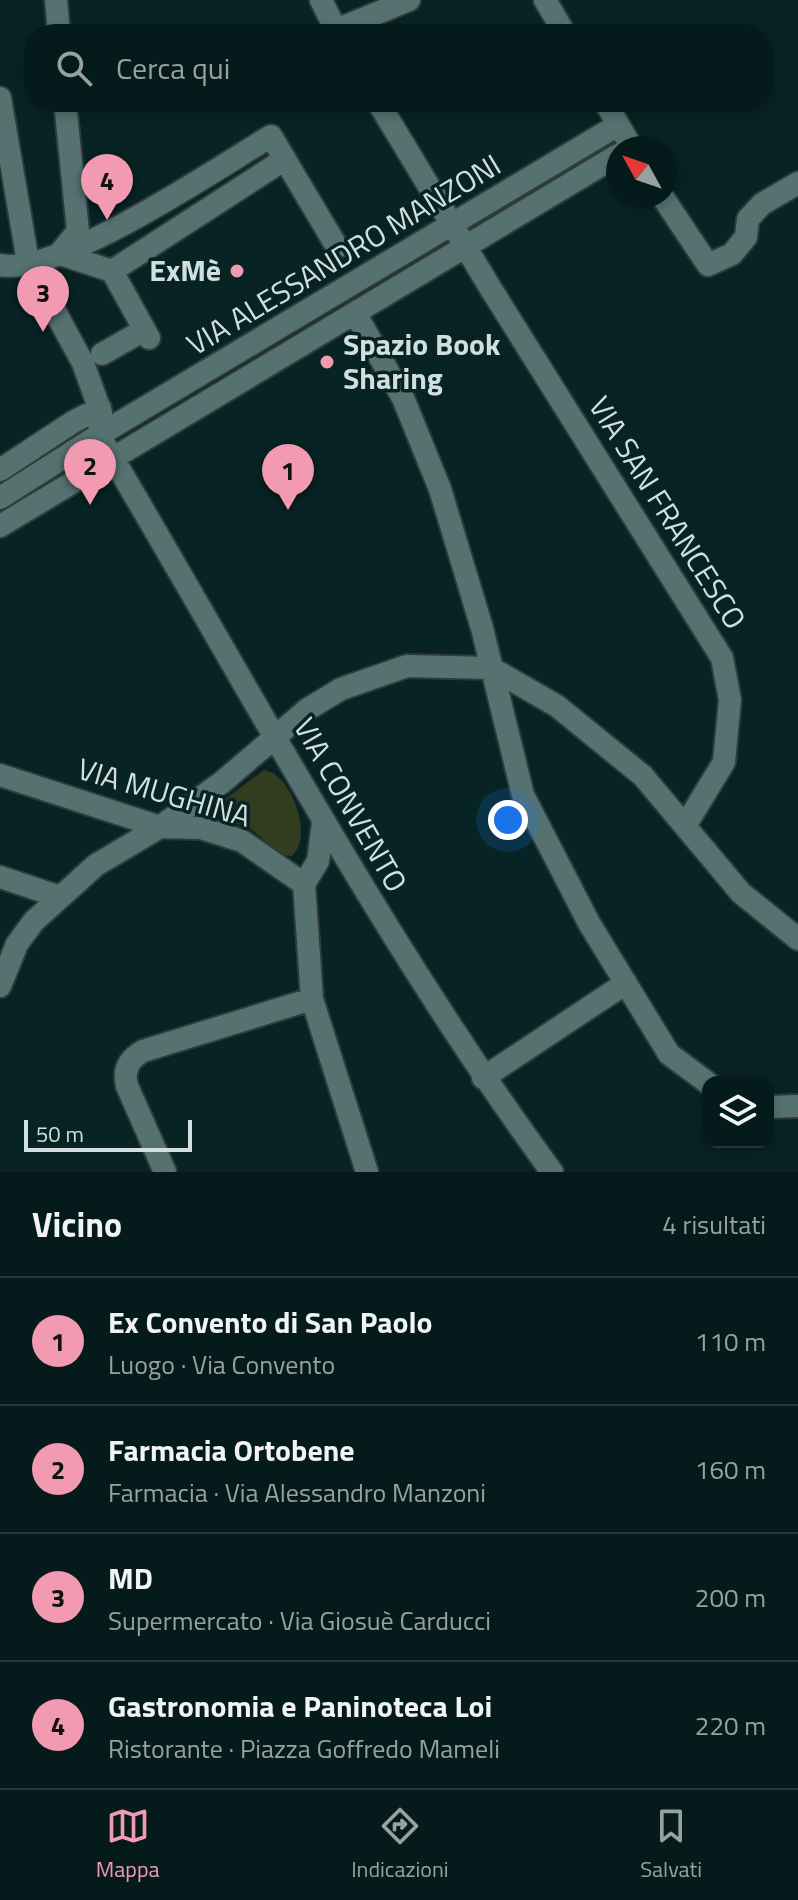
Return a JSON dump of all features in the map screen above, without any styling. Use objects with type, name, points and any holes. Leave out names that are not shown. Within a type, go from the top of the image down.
[{"type":"street","points":[[56,0],[58,24]]},
{"type":"street","points":[[321,0],[333,24]]},
{"type":"street","points":[[355,24],[409,0]]},
{"type":"street","points":[[545,0],[559,24]]},
{"type":"street","points":[[0,98],[28,262],[83,363],[100,408],[99,435],[113,458]]},
{"type":"street","points":[[60,254],[78,231],[66,112]]},
{"type":"street","name":"VIA SAN FRANCESCO","points":[[384,112],[465,248],[722,658],[730,700],[724,762],[685,826]]},
{"type":"street","points":[[611,112],[624,136]]},
{"type":"street","name":"VIA ALESSANDRO MANZONI","points":[[0,498],[99,435],[618,125]]},
{"type":"street","points":[[0,265],[60,254],[102,237],[271,136],[337,247]]},
{"type":"street","points":[[112,271],[285,159]]},
{"type":"street","name":"VIA ALESSANDRO MANZONI","points":[[0,526],[606,162]]},
{"type":"street","points":[[670,208],[708,265],[732,254],[746,237],[748,219],[762,204],[798,183]]},
{"type":"street","points":[[60,254],[112,271],[147,334],[102,354]]},
{"type":"street","points":[[355,313],[403,398],[440,489],[523,795],[589,923],[669,1054],[702,1079]]},
{"type":"street","points":[[0,470],[100,408]]},
{"type":"street","name":"VIA CONVENTO","points":[[113,458],[323,823],[483,1078],[552,1172]]},
{"type":"street","points":[[0,986],[17,944],[57,896],[96,865],[160,827],[341,689],[407,666],[491,668],[569,716],[643,776],[741,893],[798,939]]},
{"type":"street","name":"VIA MUGHINA","points":[[0,775],[160,827],[201,828],[242,841],[304,884]]},
{"type":"street","points":[[323,823],[318,861],[304,884],[312,999],[367,1172]]},
{"type":"street","points":[[0,877],[57,896]]},
{"type":"street","points":[[483,1078],[626,983]]},
{"type":"street","points":[[165,1172],[127,1086],[126,1073],[131,1060],[143,1051],[312,999]]},
{"type":"street","points":[[774,1107],[798,1106]]},
{"type":"green space","points":[[264,770],[282,781],[296,806],[301,834],[292,856],[281,855],[251,829],[214,816],[213,808]]},
{"type":"place","name":"Gastronomia e Paninoteca Loi","points":[[107,220]]},
{"type":"place","name":"ExMè","points":[[237,271]]},
{"type":"place","name":"MD","points":[[43,332]]},
{"type":"place","name":"Spazio Book Sharing","points":[[327,362]]},
{"type":"place","name":"Farmacia Ortobene","points":[[90,505]]},
{"type":"place","name":"Ex Convento di San Paolo","points":[[288,510]]}]
